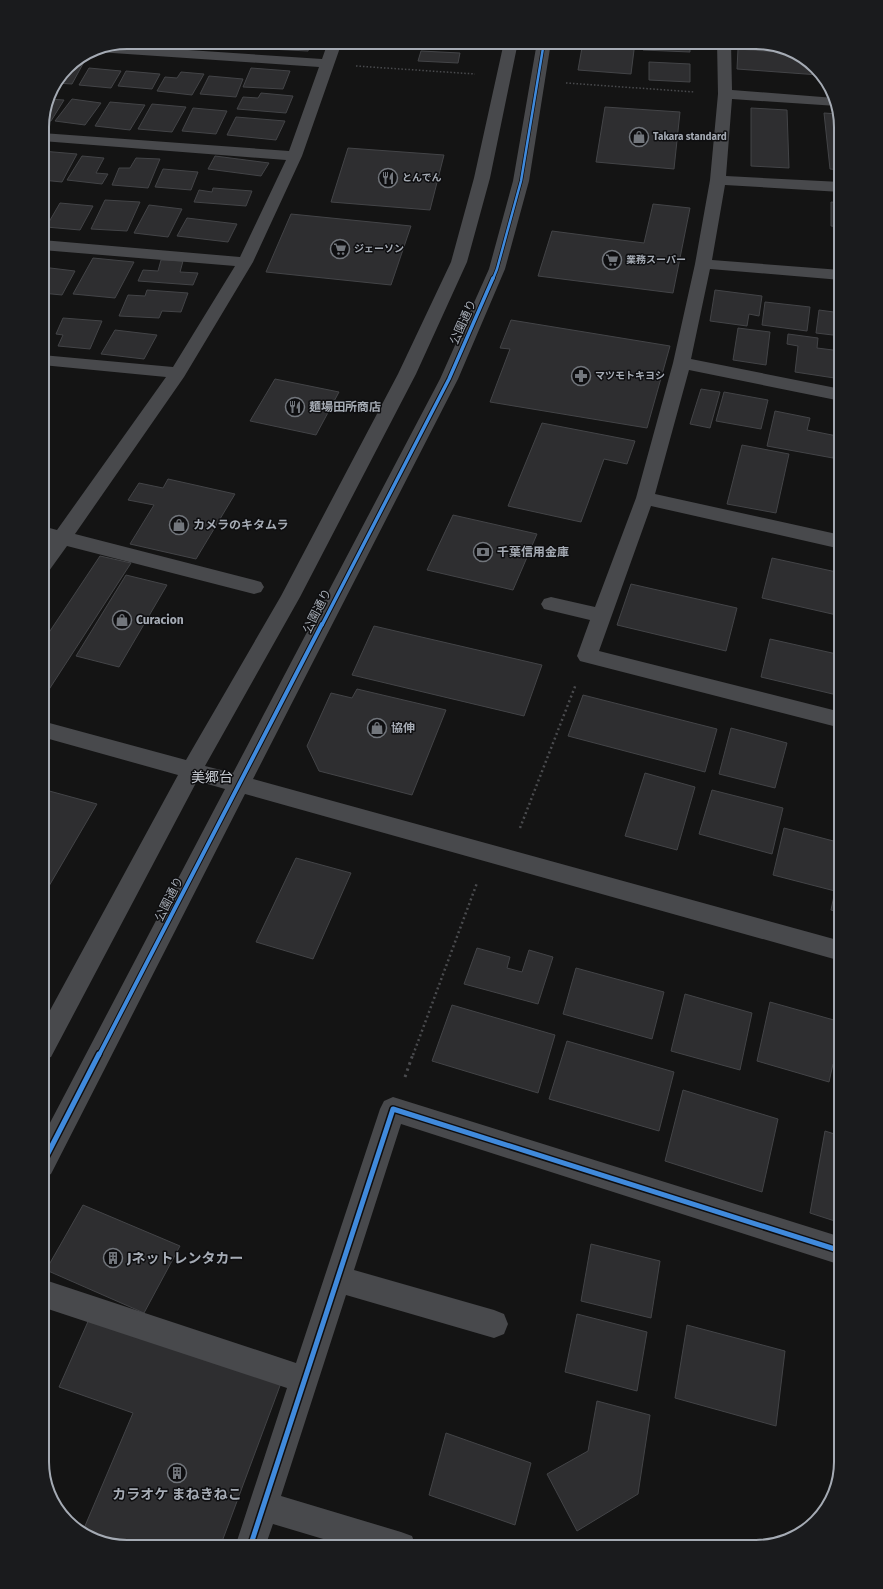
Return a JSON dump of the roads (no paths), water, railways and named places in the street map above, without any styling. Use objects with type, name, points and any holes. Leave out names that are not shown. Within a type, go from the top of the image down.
[{"type":"street","points":[[49,556],[178,373],[244,262],[295,156],[332,49]]},
{"type":"street","points":[[49,1036],[191,771],[290,597],[400,388],[459,262],[482,178],[510,49]]},
{"type":"street","name":"公園通り","points":[[49,1151],[448,379],[497,269],[521,181],[543,49]]},
{"type":"street","points":[[724,49],[725,94],[718,180],[703,264],[682,364],[645,498],[588,656],[834,718]]},
{"type":"street","points":[[119,50],[327,64]]},
{"type":"street","points":[[725,94],[830,102]]},
{"type":"street","points":[[49,138],[295,156]]},
{"type":"street","points":[[718,180],[834,187]]},
{"type":"street","points":[[49,246],[244,262]]},
{"type":"street","points":[[703,264],[834,274]]},
{"type":"street","points":[[49,361],[178,373]]},
{"type":"street","points":[[682,364],[834,394]]},
{"type":"street","points":[[645,498],[834,540]]},
{"type":"street","points":[[49,534],[254,587]]},
{"type":"street","points":[[551,604],[602,616]]},
{"type":"street","points":[[49,731],[834,949]]},
{"type":"street","points":[[252,1540],[393,1109],[834,1250]]},
{"type":"street","points":[[338,1279],[494,1324]]},
{"type":"street","points":[[49,1295],[305,1380]]},
{"type":"street","points":[[263,1506],[377,1540]]},
{"type":"place","name":"Takara standard","points":[[639,137]]},
{"type":"place","name":"とんでん","points":[[388,178]]},
{"type":"place","name":"ジェーソン","points":[[340,249]]},
{"type":"place","name":"業務スーパー","points":[[612,260]]},
{"type":"place","name":"マツモトキヨシ","points":[[581,376]]},
{"type":"place","name":"麺場田所商店","points":[[295,407]]},
{"type":"place","name":"カメラのキタムラ","points":[[179,525]]},
{"type":"place","name":"千葉信用金庫","points":[[483,552]]},
{"type":"place","name":"Curacion","points":[[122,620]]},
{"type":"place","name":"協伸","points":[[377,728]]},
{"type":"place","name":"Jネットレンタカー","points":[[113,1258]]},
{"type":"place","name":"カラオケ まねきねこ","points":[[177,1473]]},
{"type":"district","name":"美郷台","points":[[212,777]]}]
